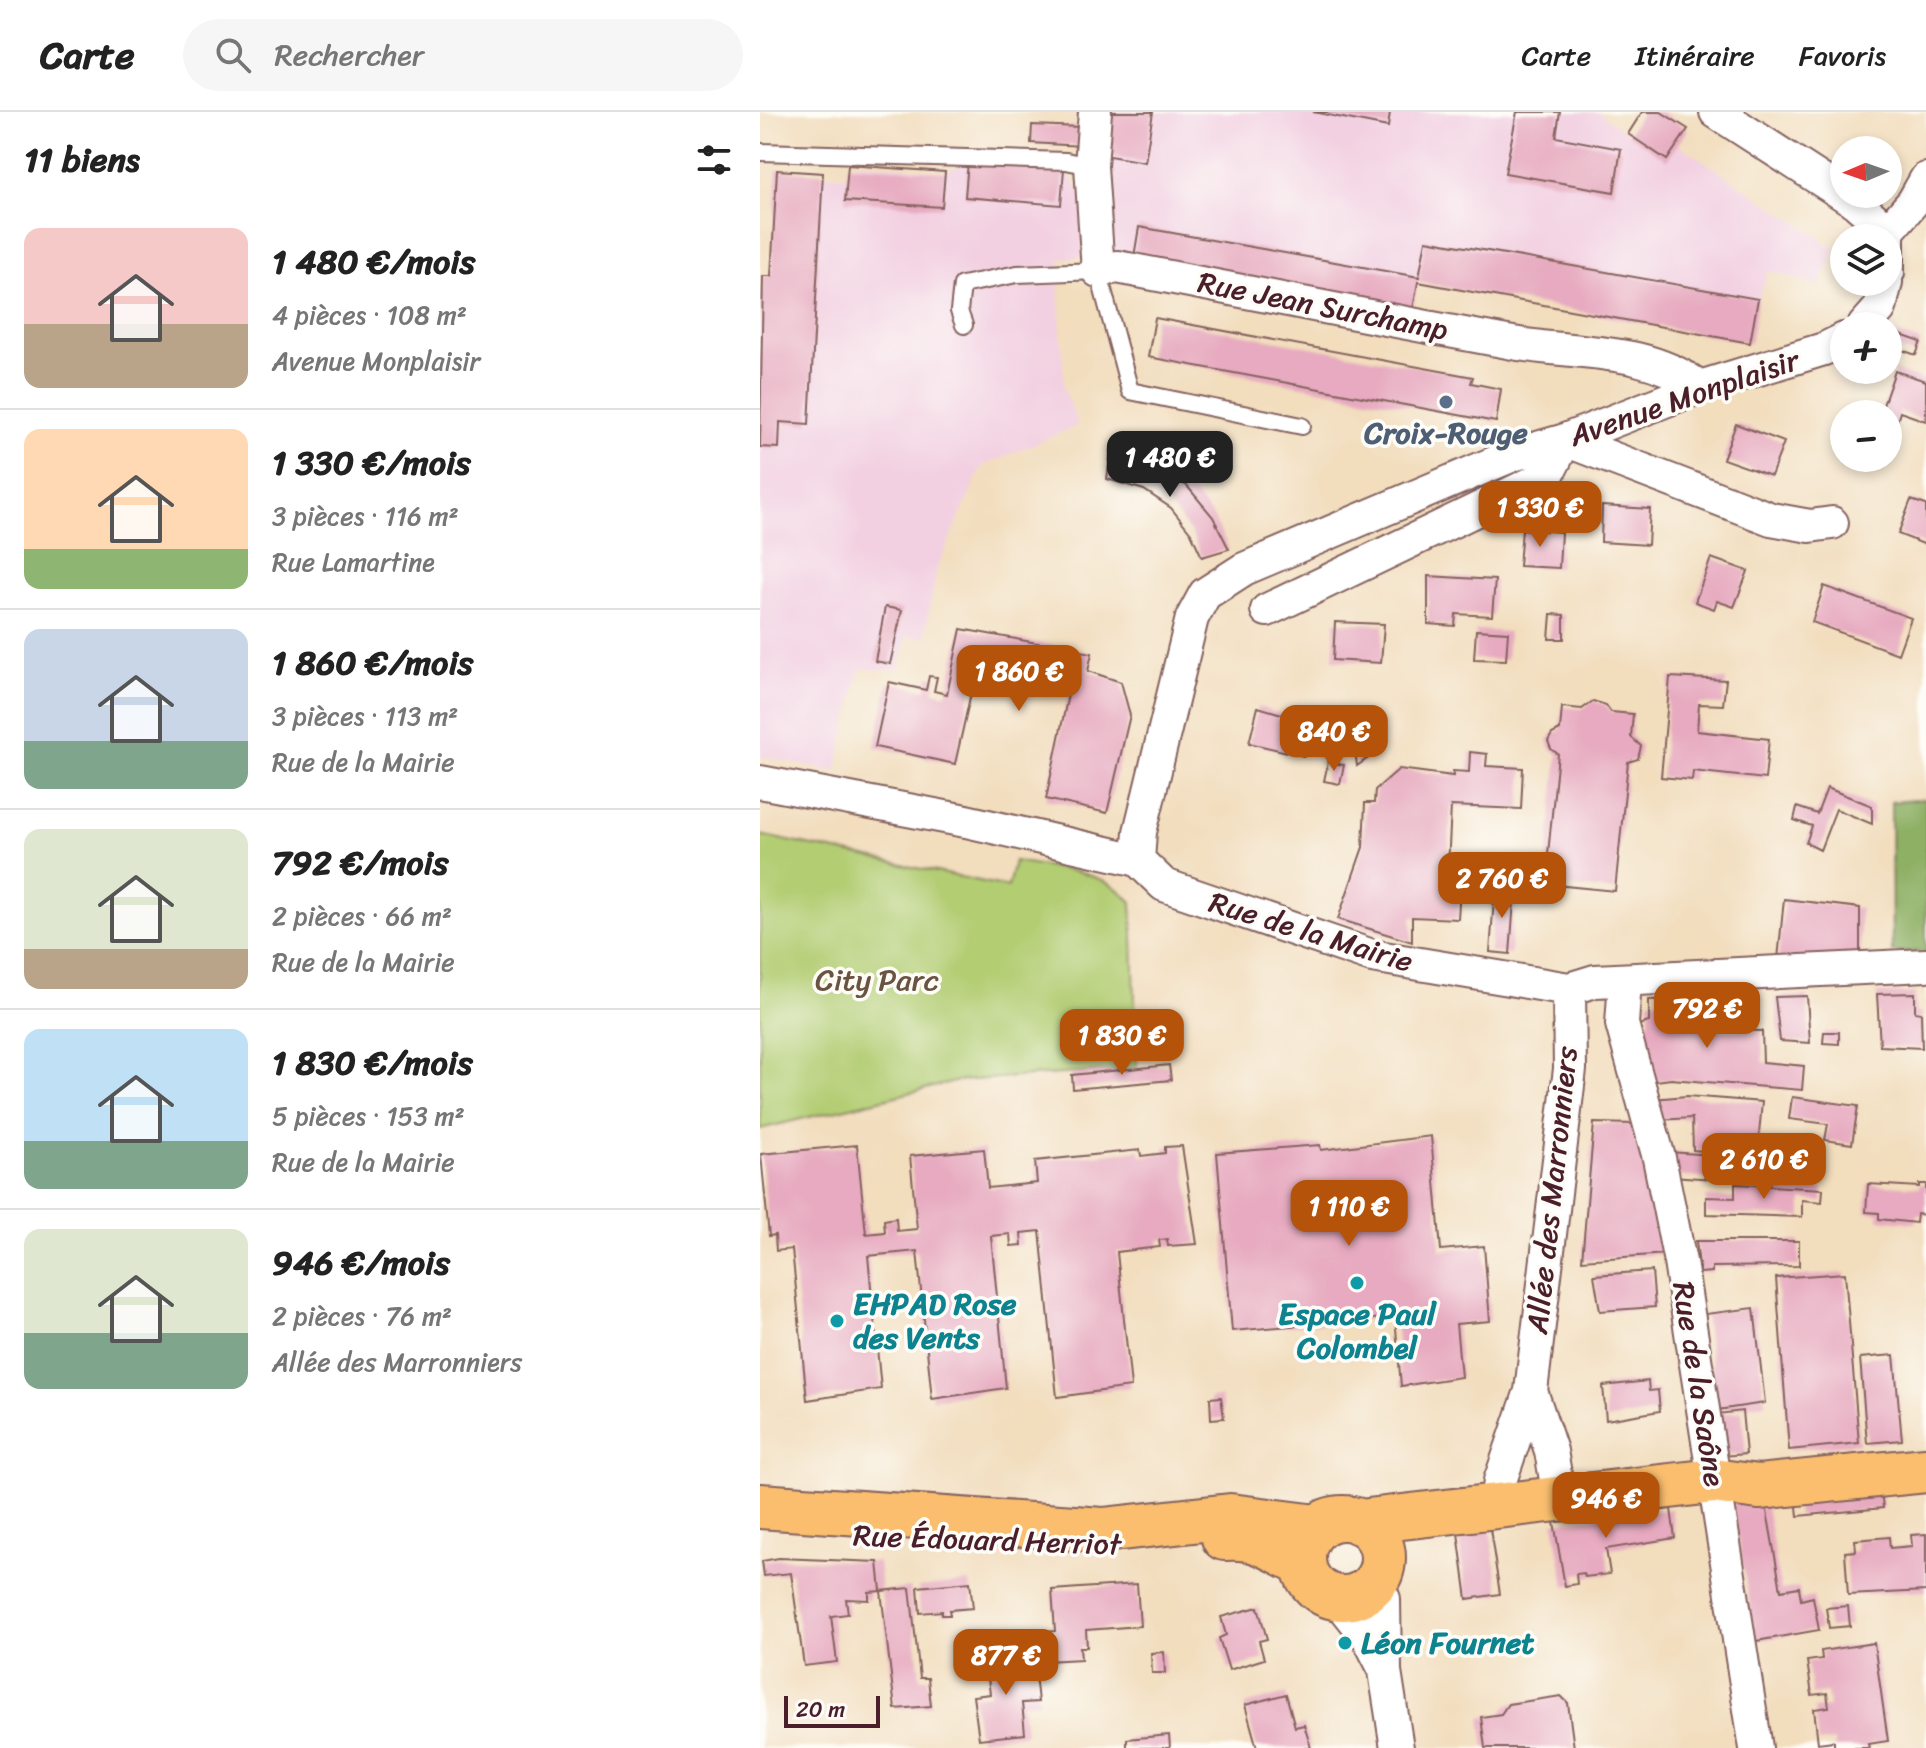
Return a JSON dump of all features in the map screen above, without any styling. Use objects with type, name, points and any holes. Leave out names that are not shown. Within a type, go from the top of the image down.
[{"type":"main road","points":[[1713,1481],[1752,1468],[1926,1451]]},
{"type":"main road","points":[[1713,1481],[1759,1487],[1926,1470]]},
{"type":"main road","name":"Rue Édouard Herriot","points":[[760,1529],[1082,1550],[1240,1537],[1268,1542],[1327,1537],[1442,1510],[1713,1481]]},
{"type":"main road","name":"Rue Édouard Herriot","points":[[760,1506],[1103,1530],[1249,1516],[1327,1537]]},
{"type":"main road","points":[[1379,1570],[1377,1537],[1327,1537],[1306,1574],[1318,1590],[1337,1598],[1360,1595],[1419,1524],[1442,1510]]},
{"type":"street","points":[[1095,112],[1091,166],[1098,271]]},
{"type":"street","points":[[1716,112],[1862,207],[1880,224]]},
{"type":"street","points":[[1894,224],[1913,202],[1926,179]]},
{"type":"street","name":"Rue Jean Surchamp","points":[[1098,271],[1117,267],[1517,343],[1647,360],[1673,369],[1700,387]]},
{"type":"street","name":"Avenue Monplaisir","points":[[1138,860],[1140,832],[1192,618],[1205,594],[1258,563],[1513,455],[1565,440],[1700,387],[1830,346]]},
{"type":"street","points":[[1267,610],[1547,476],[1565,440],[1771,519],[1810,526],[1832,523]]},
{"type":"street","name":"Rue de la Mairie","points":[[760,782],[966,821],[1138,860],[1164,885],[1372,956],[1479,975],[1569,989],[1595,981],[1926,965]]},
{"type":"street","name":"Rue de la Saône","points":[[1625,980],[1622,1024],[1659,1158],[1680,1262],[1756,1748]]},
{"type":"street","points":[[1569,989],[1622,1024]]},
{"type":"street","name":"Allée des Marronniers","points":[[1497,1504],[1500,1481],[1531,1391],[1570,1069],[1569,989]]},
{"type":"street","name":"Allée des Marronniers","points":[[1531,1391],[1551,1451],[1559,1497]]},
{"type":"street","points":[[1379,1570],[1384,1599],[1385,1671],[1397,1748]]},
{"type":"street","points":[[1337,1598],[1368,1637],[1385,1671]]},
{"type":"lane","points":[[760,152],[1066,161],[1091,166]]},
{"type":"lane","points":[[964,325],[959,311],[962,285],[1017,274],[1098,271],[1130,391],[1302,426]]},
{"type":"shaded area","points":[[1110,112],[1598,112],[1627,133],[1642,112],[1661,112],[1688,129],[1678,144],[1830,244],[1830,263],[1819,285],[1768,271],[1758,299],[1427,240],[1419,277],[1140,227],[1134,257],[1105,248],[1103,155]]},
{"type":"shaded area","points":[[968,161],[1064,169],[1086,200],[1082,257],[1060,259],[1064,389],[1078,425],[982,466],[937,568],[924,638],[907,636],[899,670],[860,669],[836,772],[760,756],[760,323],[763,276],[771,276],[777,170],[846,176],[848,165],[861,162],[945,172]]},
{"type":"green space","points":[[1926,799],[1926,952],[1892,952],[1891,802]]},
{"type":"green space","name":"City Parc","points":[[760,835],[1008,887],[1014,861],[1078,872],[1120,891],[1132,902],[1137,1069],[958,1081],[760,1129]]},
{"type":"building","points":[[1110,112],[1153,112],[1145,162],[1103,155]]},
{"type":"building","points":[[1313,112],[1390,112],[1388,127]]},
{"type":"building","points":[[1517,112],[1560,112],[1556,137],[1621,149],[1614,192],[1505,173]]},
{"type":"building","points":[[1642,112],[1661,112],[1688,129],[1667,160],[1628,134]]},
{"type":"building","points":[[1032,125],[1081,127],[1082,146],[1031,143]]},
{"type":"building","points":[[968,161],[1064,169],[1061,205],[965,197]]},
{"type":"building","points":[[848,165],[945,172],[942,207],[845,201]]},
{"type":"building","points":[[777,170],[823,173],[809,424],[780,422],[779,448],[760,447],[763,276],[771,276]]},
{"type":"building","points":[[1139,227],[1419,277],[1426,240],[1758,299],[1750,343],[1418,282],[1413,309],[1134,257]]},
{"type":"building","points":[[1155,318],[1473,377],[1471,383],[1501,389],[1496,422],[1148,357]]},
{"type":"building","points":[[1902,335],[1921,342],[1916,355],[1902,350]]},
{"type":"building","points":[[1902,373],[1926,381],[1926,421],[1902,413],[1902,400],[1885,400],[1890,384],[1902,384]]},
{"type":"building","points":[[1736,424],[1784,442],[1771,476],[1723,459]]},
{"type":"building","points":[[1111,451],[1150,463],[1187,486],[1213,517],[1229,549],[1202,557],[1191,533],[1171,508],[1144,490],[1107,479]]},
{"type":"building","points":[[1911,500],[1926,505],[1926,545],[1898,534]]},
{"type":"building","points":[[1602,506],[1650,509],[1648,545],[1601,542]]},
{"type":"building","points":[[1522,529],[1561,532],[1559,568],[1519,566]]},
{"type":"building","points":[[1711,558],[1748,571],[1734,607],[1717,601],[1714,609],[1695,602]]},
{"type":"building","points":[[1428,576],[1495,580],[1492,616],[1456,614],[1455,626],[1428,624]]},
{"type":"building","points":[[1824,586],[1911,618],[1898,654],[1812,622]]},
{"type":"building","points":[[885,607],[902,610],[890,664],[875,661]]},
{"type":"building","points":[[1551,614],[1564,615],[1564,639],[1549,639]]},
{"type":"building","points":[[1335,622],[1384,624],[1381,663],[1333,660]]},
{"type":"building","points":[[961,629],[1092,653],[1088,671],[1121,682],[1130,715],[1107,813],[1046,799],[1069,690],[1010,679],[1007,691],[973,684],[955,764],[875,747],[889,682],[926,690],[929,676],[937,677],[934,691],[947,694]]},
{"type":"building","points":[[1476,630],[1508,632],[1506,660],[1474,659]]},
{"type":"building","points":[[1670,677],[1726,680],[1723,705],[1699,704],[1697,731],[1769,739],[1765,779],[1693,771],[1692,780],[1661,777]]},
{"type":"building","points":[[1593,701],[1606,705],[1611,712],[1633,714],[1631,737],[1641,746],[1638,759],[1628,762],[1615,891],[1545,884],[1558,754],[1551,749],[1548,741],[1552,734],[1560,730],[1562,707],[1582,709]]},
{"type":"building","points":[[1258,707],[1312,723],[1304,756],[1249,743]]},
{"type":"building","points":[[1369,740],[1371,756],[1357,766],[1354,742]]},
{"type":"building","points":[[1470,752],[1487,754],[1486,766],[1523,768],[1521,809],[1451,806],[1448,867],[1461,868],[1458,919],[1412,917],[1412,942],[1338,919],[1363,847],[1365,803],[1374,803],[1375,790],[1399,769],[1453,776],[1453,771],[1469,772]]},
{"type":"building","points":[[1328,762],[1344,765],[1340,784],[1324,781]]},
{"type":"building","points":[[1827,788],[1872,806],[1872,824],[1836,809],[1820,850],[1806,843],[1812,826],[1794,820],[1797,807],[1817,814]]},
{"type":"building","points":[[1495,885],[1515,887],[1510,954],[1490,952]]},
{"type":"building","points":[[1784,899],[1860,908],[1860,957],[1778,959]]},
{"type":"building","points":[[1915,993],[1915,1012],[1921,1013],[1922,1048],[1880,1046],[1877,994]]},
{"type":"building","points":[[1807,996],[1810,1043],[1780,1041],[1775,997]]},
{"type":"building","points":[[1704,998],[1705,1025],[1720,1025],[1720,1030],[1762,1031],[1763,1062],[1804,1066],[1802,1090],[1671,1079],[1649,1082],[1635,1026],[1649,1022],[1649,1000]]},
{"type":"building","points":[[1824,1032],[1839,1032],[1839,1044],[1823,1043]]},
{"type":"building","points":[[1169,1065],[1171,1080],[1073,1089],[1072,1075]]},
{"type":"building","points":[[1687,1096],[1762,1102],[1757,1156],[1693,1150],[1692,1118],[1658,1120],[1653,1099]]},
{"type":"building","points":[[1792,1097],[1858,1106],[1852,1144],[1825,1140],[1828,1124],[1789,1119]]},
{"type":"building","points":[[1594,1123],[1635,1124],[1666,1254],[1582,1260]]},
{"type":"building","name":"Espace Paul Colombel","points":[[1431,1136],[1441,1250],[1484,1246],[1490,1321],[1456,1324],[1461,1377],[1401,1386],[1395,1317],[1232,1331],[1217,1153],[1320,1145],[1321,1150]]},
{"type":"building","name":"EHPAD Rose des Vents","points":[[857,1145],[866,1234],[885,1232],[884,1220],[896,1218],[897,1231],[917,1229],[910,1156],[984,1149],[988,1188],[1037,1183],[1035,1161],[1140,1150],[1141,1156],[1165,1153],[1165,1147],[1182,1146],[1197,1244],[1168,1246],[1167,1239],[1159,1240],[1160,1247],[1117,1252],[1131,1387],[1057,1397],[1040,1231],[1021,1233],[1022,1245],[1011,1246],[1010,1234],[991,1236],[1006,1388],[932,1399],[917,1251],[868,1256],[881,1389],[807,1400],[792,1249],[776,1251],[775,1235],[769,1236],[761,1154]]},
{"type":"building","points":[[1668,1152],[1714,1155],[1713,1179],[1672,1176]]},
{"type":"building","points":[[1735,1184],[1823,1189],[1822,1202],[1802,1200],[1802,1217],[1706,1214],[1706,1197],[1735,1198]]},
{"type":"building","points":[[1868,1184],[1919,1187],[1919,1184],[1926,1184],[1926,1215],[1917,1214],[1916,1223],[1879,1219],[1879,1213],[1866,1212]]},
{"type":"building","points":[[1696,1241],[1799,1241],[1799,1266],[1712,1267],[1712,1272],[1700,1273]]},
{"type":"building","points":[[1652,1271],[1655,1307],[1600,1311],[1594,1275]]},
{"type":"building","points":[[1845,1273],[1859,1443],[1789,1450],[1776,1278]]},
{"type":"building","points":[[1754,1308],[1765,1403],[1717,1410],[1705,1314]]},
{"type":"building","points":[[1894,1355],[1902,1440],[1867,1443],[1860,1358]]},
{"type":"building","points":[[1648,1381],[1649,1391],[1658,1390],[1660,1411],[1606,1420],[1603,1386]]},
{"type":"building","points":[[1221,1397],[1224,1418],[1211,1419],[1210,1398]]},
{"type":"building","points":[[1742,1411],[1746,1454],[1722,1456],[1717,1414]]},
{"type":"building","points":[[1881,1490],[1883,1508],[1798,1516],[1796,1497]]},
{"type":"building","points":[[1765,1500],[1781,1590],[1799,1587],[1801,1600],[1813,1597],[1819,1630],[1756,1641],[1732,1503]]},
{"type":"building","points":[[1671,1509],[1675,1538],[1606,1549],[1610,1574],[1585,1577],[1584,1573],[1576,1574],[1577,1584],[1565,1586],[1554,1522]]},
{"type":"building","points":[[1490,1529],[1500,1594],[1467,1599],[1458,1533]]},
{"type":"building","points":[[1926,1534],[1926,1591],[1848,1595],[1845,1552],[1856,1551],[1855,1540],[1889,1537],[1890,1548],[1912,1546],[1911,1535]]},
{"type":"building","points":[[779,1558],[878,1562],[881,1591],[869,1592],[869,1600],[846,1599],[848,1614],[831,1616],[837,1662],[804,1666],[791,1573],[764,1576],[762,1561]]},
{"type":"building","points":[[970,1582],[973,1608],[949,1610],[950,1615],[942,1615],[942,1611],[920,1613],[918,1587]]},
{"type":"building","points":[[1137,1584],[1140,1626],[1086,1630],[1087,1647],[1080,1647],[1081,1659],[1046,1661],[1045,1632],[1055,1631],[1052,1590]]},
{"type":"building","points":[[910,1588],[920,1678],[928,1678],[931,1706],[895,1709],[881,1591]]},
{"type":"building","points":[[1848,1606],[1850,1626],[1829,1628],[1826,1608]]},
{"type":"building","points":[[1258,1607],[1267,1639],[1259,1641],[1264,1659],[1229,1670],[1219,1638],[1226,1635],[1221,1617]]},
{"type":"building","points":[[1015,1642],[1018,1667],[1034,1665],[1038,1702],[1022,1703],[1025,1734],[979,1739],[973,1696],[990,1694],[987,1670],[1000,1668],[998,1644]]},
{"type":"building","points":[[1874,1643],[1888,1741],[1868,1744],[1869,1748],[1834,1748],[1834,1741],[1818,1743],[1814,1709],[1829,1707],[1827,1693],[1812,1695],[1807,1661],[1822,1659],[1821,1651]]},
{"type":"building","points":[[1164,1652],[1165,1673],[1152,1673],[1151,1653]]},
{"type":"building","points":[[1286,1694],[1295,1727],[1304,1725],[1311,1748],[1257,1748],[1245,1705]]},
{"type":"building","points":[[1561,1696],[1568,1703],[1574,1748],[1485,1748],[1481,1717],[1501,1714],[1508,1704]]},
{"type":"building","points":[[1169,1735],[1170,1748],[1127,1748],[1127,1739]]},
{"type":"place","name":"Croix-Rouge","points":[[1446,402]]},
{"type":"place","name":"Espace Paul Colombel","points":[[1357,1283]]},
{"type":"place","name":"EHPAD Rose des Vents","points":[[837,1321]]},
{"type":"place","name":"Léon Fournet","points":[[1345,1643]]}]
